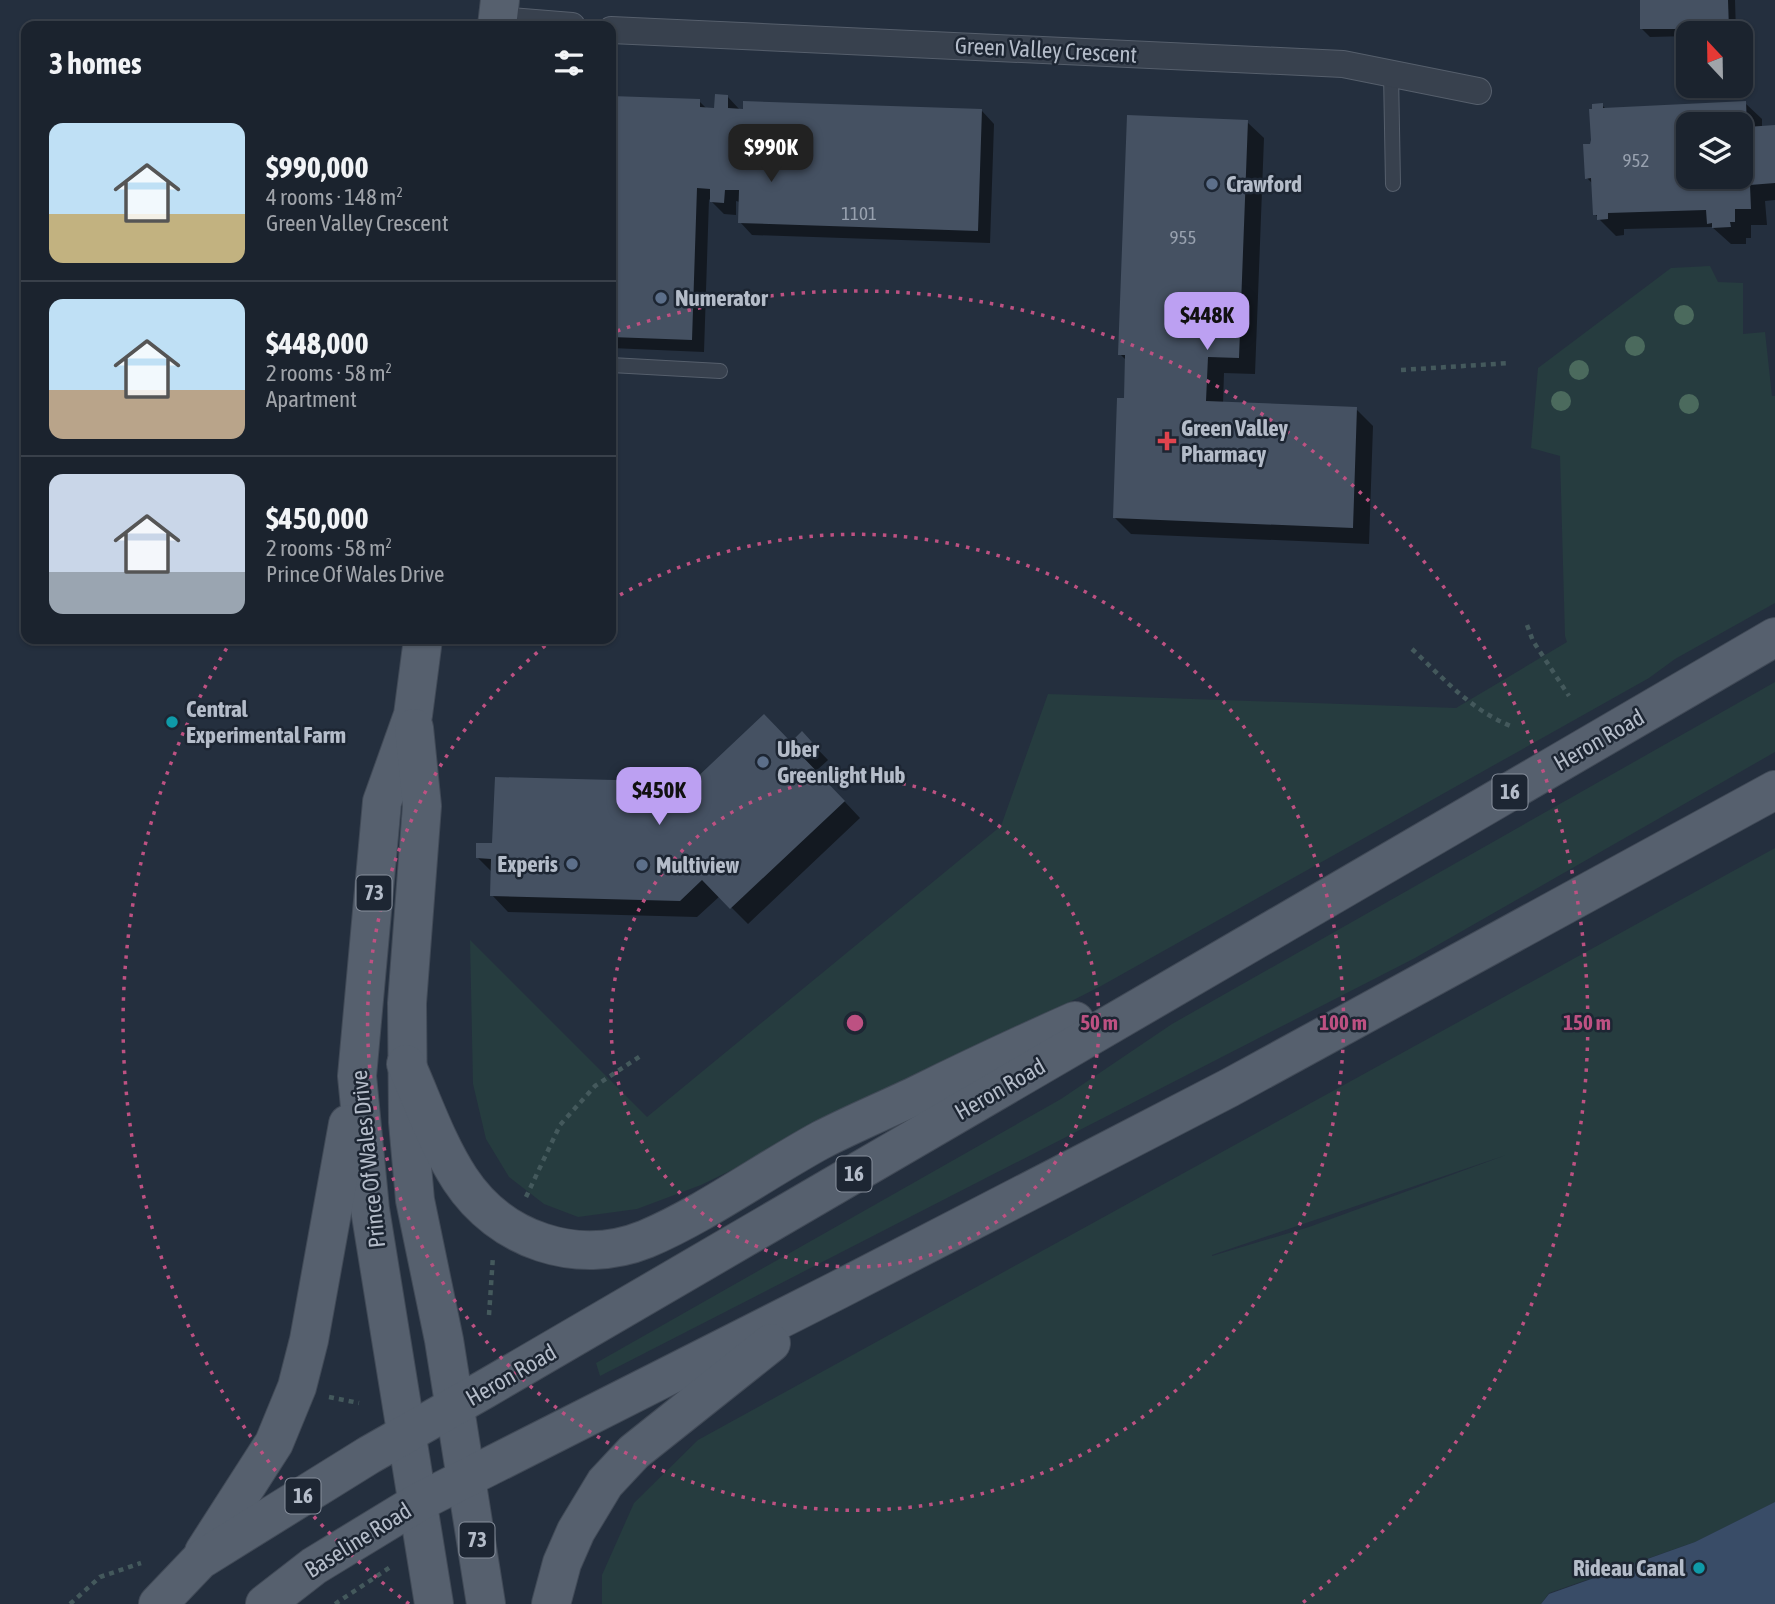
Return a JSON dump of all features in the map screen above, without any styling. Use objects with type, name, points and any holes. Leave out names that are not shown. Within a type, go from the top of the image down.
[{"type":"main road","name":"Heron Road","points":[[406,1433],[454,1408],[1775,638]]},
{"type":"main road","name":"Prince Of Wales Drive","points":[[422,644],[413,715],[382,802],[357,1076],[370,1209],[434,1604]]},
{"type":"main road","name":"Prince Of Wales Drive","points":[[413,715],[422,806],[407,1003],[408,1122],[415,1199],[444,1340],[486,1604]]},
{"type":"main road","points":[[419,1502],[838,1290],[1216,1094],[1775,790]]},
{"type":"main road","points":[[406,1064],[434,1129],[456,1171],[492,1216],[531,1239],[557,1248],[617,1246],[644,1240],[672,1226],[821,1140],[1043,1035],[1255,941]]},
{"type":"main road","points":[[200,1560],[274,1443],[297,1387],[309,1340],[357,1076]]},
{"type":"main road","points":[[551,1604],[562,1563],[576,1531],[612,1475],[634,1452],[838,1290]]},
{"type":"main road","name":"16","points":[[158,1604],[200,1560],[406,1433]]},
{"type":"main road","name":"Baseline Road","points":[[265,1604],[314,1566],[419,1502]]},
{"type":"street","points":[[498,15],[538,21]]},
{"type":"street","name":"Green Valley Crescent","points":[[616,30],[1343,64],[1478,91]]},
{"type":"lane","points":[[1391,73],[1393,184]]},
{"type":"lane","points":[[616,365],[720,371]]},
{"type":"path","points":[[1401,370],[1510,363]]},
{"type":"path","points":[[1527,625],[1533,642],[1569,696]]},
{"type":"path","points":[[1412,649],[1462,697],[1489,718],[1513,727]]},
{"type":"path","points":[[523,1201],[559,1125],[595,1086],[642,1055]]},
{"type":"path","points":[[489,1315],[490,1280],[495,1250]]},
{"type":"path","points":[[326,1396],[359,1403]]},
{"type":"path","points":[[70,1604],[100,1577],[141,1563]]},
{"type":"path","points":[[335,1604],[392,1566]]},
{"type":"green space","points":[[1710,266],[1718,282],[1743,283],[1743,334],[1765,332],[1772,396],[1775,396],[1775,603],[1675,659],[1649,678],[1101,986],[701,1185],[637,1209],[578,1217],[544,1204],[509,1177],[486,1139],[473,1084],[470,940],[647,1117],[1001,826],[1048,694],[1456,708],[1567,642],[1560,456],[1531,448],[1538,368],[1671,268]]},
{"type":"green space","points":[[1775,682],[1775,752],[1415,958],[600,1376],[596,1363],[1061,1099],[1172,1024]]},
{"type":"green space","points":[[1775,848],[1775,1502],[1695,1542],[1549,1593],[1541,1604],[602,1604],[602,1575],[634,1503],[698,1440]],"holes":[[[1506,1155],[1309,1227],[1212,1256]]]},
{"type":"water","name":"Rideau Canal","points":[[1775,1502],[1775,1604],[1541,1604],[1549,1594],[1695,1542]]},
{"type":"building","points":[[1640,0],[1728,0],[1729,21],[1676,21],[1676,29],[1640,29]]},
{"type":"building","points":[[715,94],[728,95],[728,108],[743,109],[743,101],[982,109],[978,231],[738,223],[739,190],[725,190],[724,203],[710,202],[710,189],[697,188],[692,340],[616,337],[616,96],[700,99],[700,107],[714,108]]},
{"type":"building","points":[[1746,101],[1746,112],[1676,112],[1676,189],[1750,189],[1751,209],[1735,209],[1735,222],[1730,222],[1731,227],[1712,228],[1712,223],[1707,224],[1706,210],[1608,213],[1608,219],[1597,220],[1597,215],[1593,215],[1591,178],[1585,179],[1583,144],[1590,144],[1591,140],[1589,109],[1592,109],[1592,104],[1603,103],[1603,108]]},
{"type":"building","points":[[1127,115],[1248,120],[1239,358],[1208,357],[1206,401],[1357,407],[1353,528],[1113,518],[1117,398],[1124,398],[1125,355],[1118,355]]},
{"type":"building","points":[[1775,125],[1775,183],[1753,185],[1753,127]]},
{"type":"building","points":[[764,714],[791,742],[802,731],[812,742],[800,754],[845,801],[730,909],[702,880],[680,901],[490,896],[491,859],[476,858],[476,843],[492,843],[495,777],[692,782]]},
{"type":"place","name":"Crawford","points":[[1212,184]]},
{"type":"place","name":"Numerator","points":[[661,298]]},
{"type":"place","name":"Green Valley Pharmacy","points":[[1167,441]]},
{"type":"place","name":"Central Experimental Farm","points":[[172,722]]},
{"type":"place","name":"Uber Greenlight Hub","points":[[763,762]]},
{"type":"place","name":"Experis","points":[[572,864]]},
{"type":"place","name":"Multiview","points":[[642,865]]},
{"type":"place","name":"Rideau Canal","points":[[1699,1568]]}]
